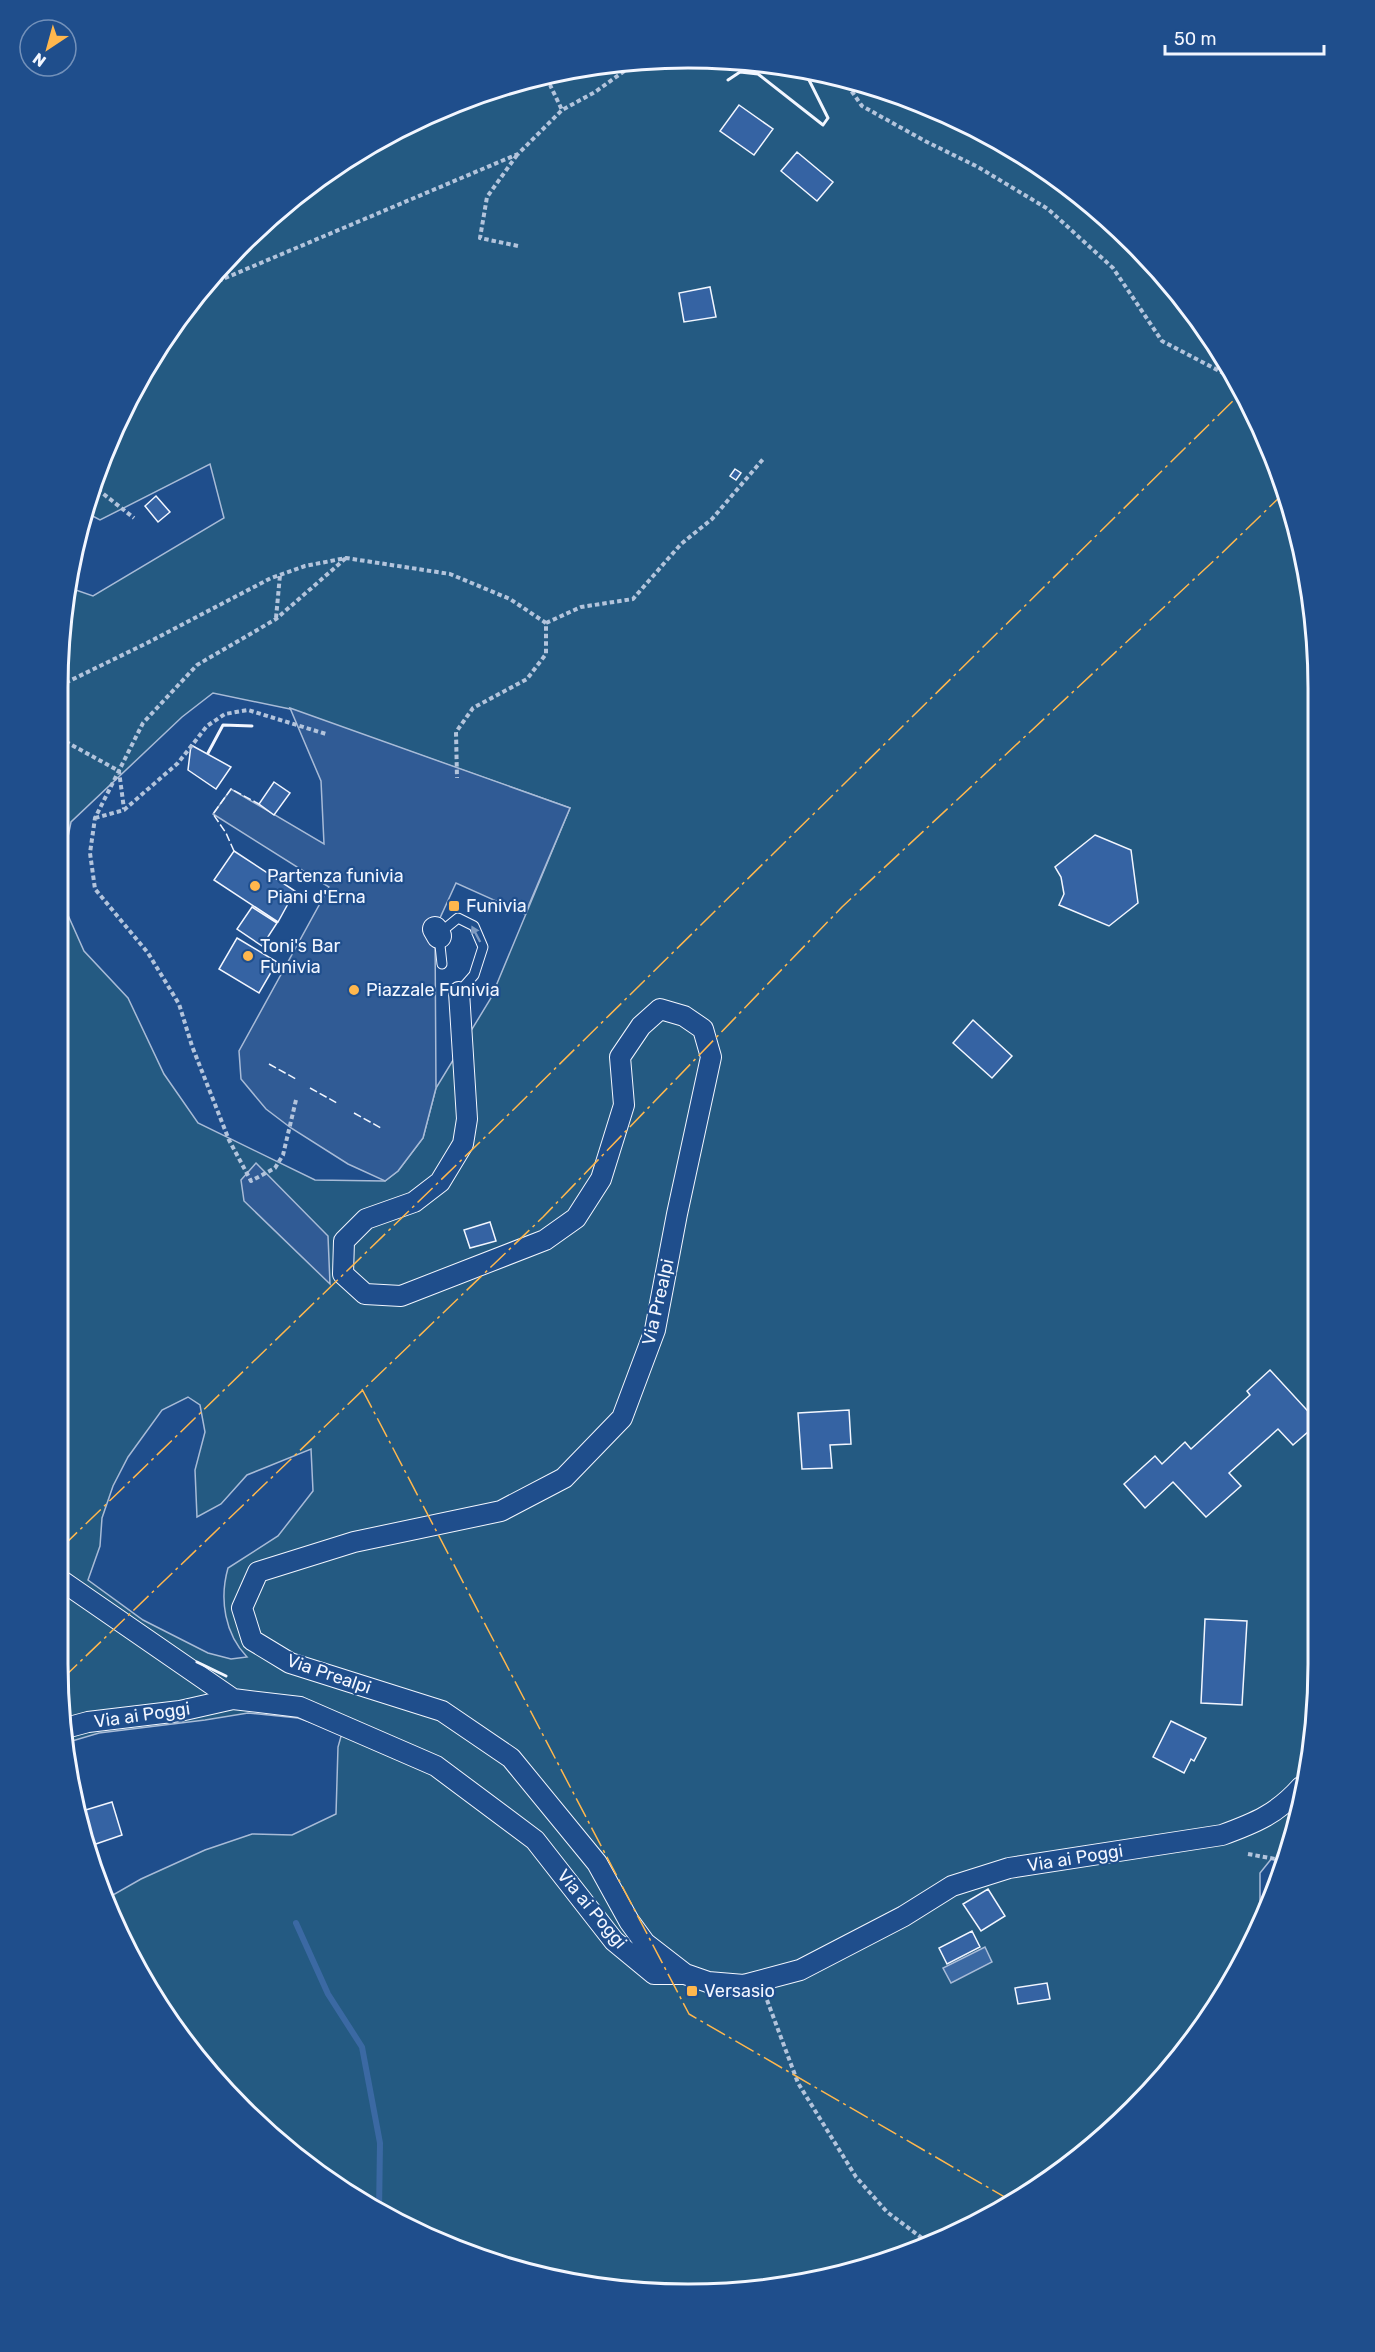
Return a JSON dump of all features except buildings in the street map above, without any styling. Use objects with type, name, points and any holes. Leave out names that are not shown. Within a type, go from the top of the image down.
[{"type":"street","name":"Via Prealpi","points":[[459,992],[467,1119],[463,1144],[440,1182],[414,1202],[366,1218],[344,1241],[343,1274],[365,1294],[401,1296],[545,1240],[576,1218],[601,1179],[624,1105],[620,1057],[641,1026],[660,1009],[684,1016],[703,1029],[711,1057],[655,1330],[622,1418],[564,1478],[501,1511],[354,1542],[258,1572],[242,1608],[252,1640],[290,1663],[442,1711],[511,1758],[597,1863],[629,1921],[645,1943],[685,1974]]},
{"type":"street","points":[[68,1585],[233,1700]]},
{"type":"street","name":"Via ai Poggi","points":[[71,1727],[88,1722],[180,1711],[233,1700],[300,1707],[436,1766],[535,1840],[615,1941],[654,1974],[685,1974],[708,1982],[744,1985],[800,1970],[904,1916],[952,1886],[1008,1868],[1222,1835],[1250,1825],[1285,1805],[1294,1795]]},
{"type":"lane","points":[[442,964],[437,932],[458,918],[474,926],[483,947],[474,975],[459,992]]},
{"type":"path","points":[[518,246],[480,238],[487,197],[518,154],[562,110],[595,92],[624,71]]},
{"type":"path","points":[[548,84],[562,110]]},
{"type":"path","points":[[851,90],[862,106],[978,167],[1047,209],[1113,268],[1162,341],[1220,371]]},
{"type":"path","points":[[220,280],[518,154]]},
{"type":"path","points":[[546,623],[581,607],[633,599],[681,544],[712,519],[764,458]]},
{"type":"path","points":[[99,491],[134,519]]},
{"type":"path","points":[[68,681],[280,575],[305,566],[346,558],[450,573],[510,598],[546,623]]},
{"type":"path","points":[[296,1100],[283,1155],[275,1168],[251,1181],[229,1140],[192,1046],[179,1004],[147,953],[95,889],[90,853],[94,818],[143,723],[197,665],[276,619],[346,558]]},
{"type":"path","points":[[276,619],[280,575]]},
{"type":"path","points":[[457,778],[456,732],[473,708],[527,680],[546,654],[546,623]]},
{"type":"path","points":[[94,818],[124,810],[178,763],[207,726],[225,714],[248,711],[326,734]]},
{"type":"path","points":[[68,743],[119,771]]},
{"type":"path","points":[[119,771],[124,810]]},
{"type":"path","points":[[1248,1854],[1276,1859]]},
{"type":"path","points":[[755,1982],[766,1997],[798,2083],[856,2177],[887,2212],[922,2238]]},
{"type":"shaded area","points":[[647,69],[728,69],[808,79],[887,100],[962,131],[998,151],[1065,196],[1126,249],[1154,279],[1203,343],[1244,413],[1275,488],[1296,567],[1306,647],[1308,688],[1308,1664],[1306,1705],[1296,1785],[1276,1860],[1272,1858],[1260,1873],[1260,1902],[1244,1939],[1203,2009],[1179,2042],[1154,2073],[1096,2131],[1032,2180],[962,2221],[887,2252],[848,2263],[808,2273],[728,2283],[647,2283],[607,2279],[567,2273],[488,2252],[413,2221],[377,2201],[343,2180],[279,2131],[221,2073],[196,2042],[172,2009],[131,1939],[112,1895],[141,1879],[205,1850],[252,1834],[292,1835],[336,1814],[338,1747],[342,1733],[298,1718],[248,1713],[99,1733],[73,1741],[68,1664],[68,915],[84,951],[128,998],[164,1074],[198,1123],[315,1180],[385,1181],[398,1171],[423,1138],[436,1088],[491,998],[570,808],[290,709],[213,693],[182,717],[71,822],[68,837],[69,647],[76,590],[93,596],[224,518],[210,464],[100,520],[92,516],[100,488],[131,413],[151,377],[172,343],[221,279],[279,221],[343,172],[413,131],[450,115],[488,100],[567,79]],"holes":[[[188,1397],[200,1405],[205,1432],[195,1470],[197,1517],[221,1504],[247,1475],[311,1449],[313,1491],[278,1536],[228,1568],[224,1592],[226,1616],[233,1638],[247,1657],[231,1659],[208,1653],[143,1620],[88,1580],[100,1546],[102,1518],[113,1486],[128,1457],[162,1410]]]},
{"type":"shaded area","name":"Piazzale Funivia","points":[[290,708],[570,808],[525,914],[456,883],[435,929],[436,1088],[423,1138],[398,1171],[385,1181],[348,1164],[291,1128],[266,1109],[241,1079],[239,1051],[329,887],[213,814],[231,789],[324,844],[321,781]]},
{"type":"shaded area","points":[[256,1163],[328,1236],[330,1284],[244,1201],[241,1180]]},
{"type":"shaded area","points":[[985,1947],[992,1962],[951,1983],[943,1968]]},
{"type":"waterway","points":[[296,1923],[328,1994],[362,2047],[380,2143],[379,2202]]},
{"type":"fence","points":[[234,851],[226,833],[213,814],[231,789],[259,804]]},
{"type":"fence","points":[[269,1064],[296,1079]]},
{"type":"fence","points":[[310,1088],[337,1103]]},
{"type":"fence","points":[[354,1113],[381,1128]]},
{"type":"wall","points":[[728,80],[740,72],[758,74],[823,125],[828,118],[809,79]]},
{"type":"wall","points":[[208,753],[223,725],[252,726]]},
{"type":"wall","points":[[197,1662],[226,1676]]},
{"type":"power","points":[[68,1541],[511,1112],[1236,398]]},
{"type":"power","points":[[68,1673],[543,1217],[842,907],[1278,499]]},
{"type":"power","points":[[362,1389],[689,2014],[1004,2197]]},
{"type":"place","name":"Partenza funivia Piani d'Erna","points":[[255,886]]},
{"type":"place","name":"Funivia","points":[[454,906]]},
{"type":"place","name":"Toni's Bar Funivia","points":[[248,956]]},
{"type":"place","name":"Piazzale Funivia","points":[[354,990]]},
{"type":"place","name":"Versasio","points":[[692,1991]]}]
